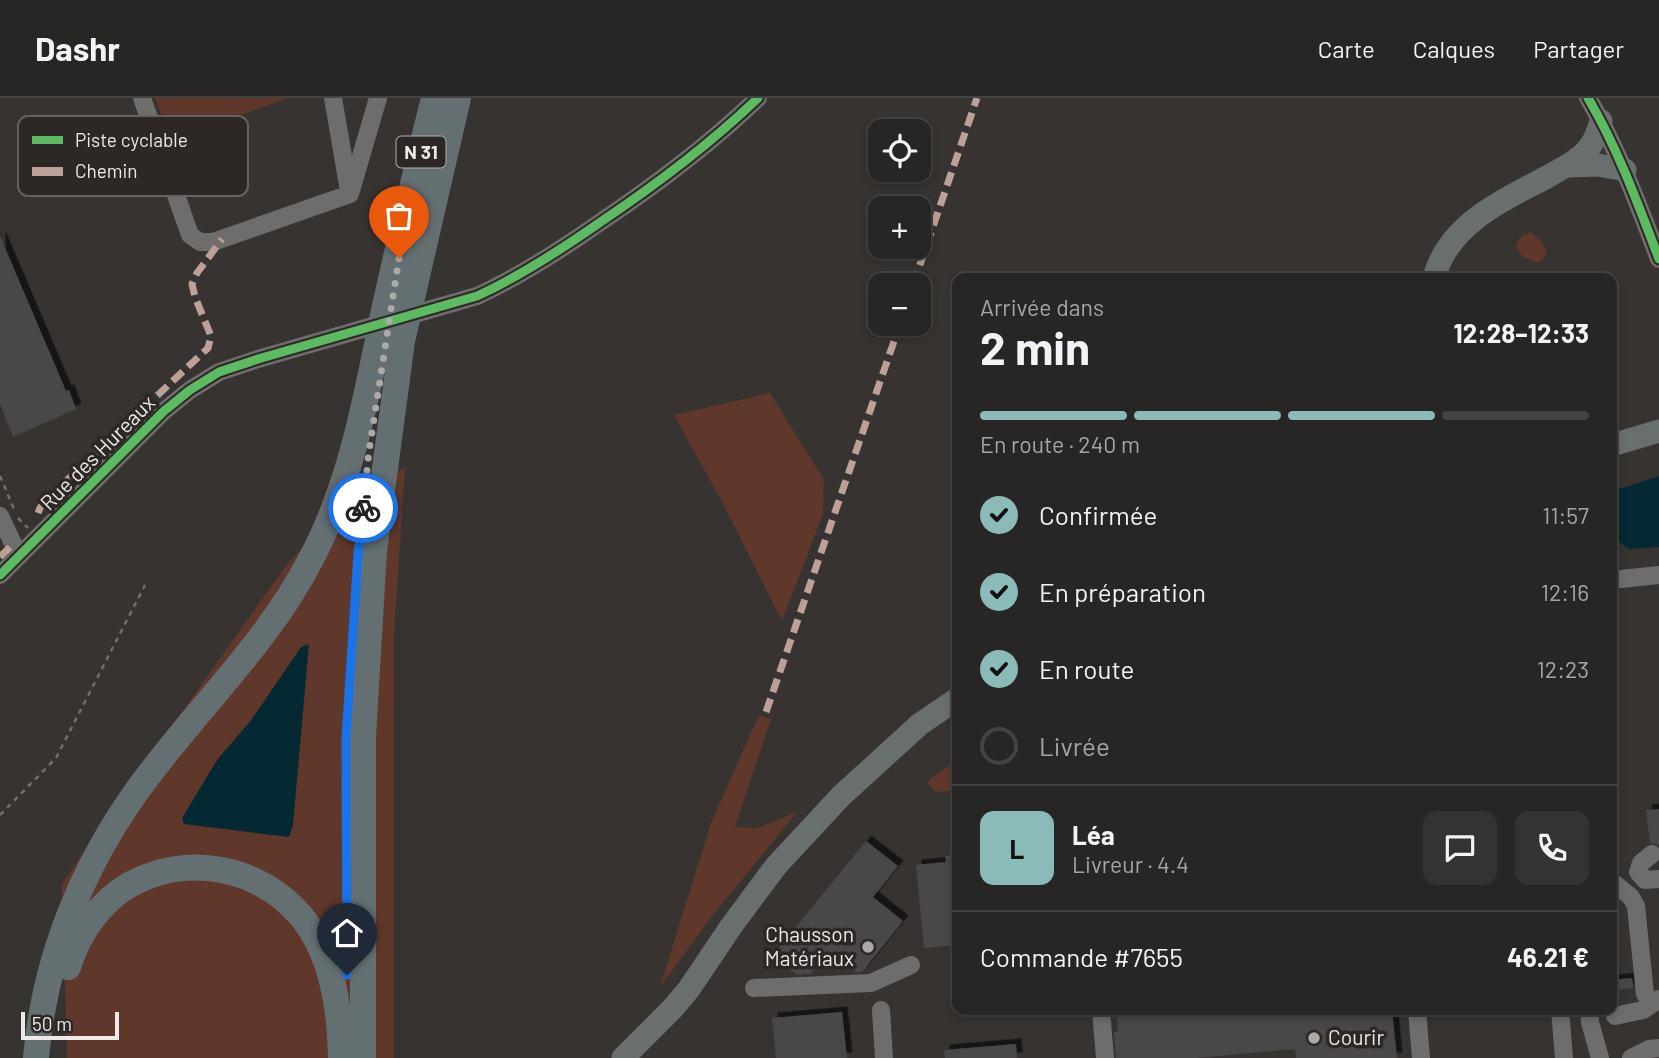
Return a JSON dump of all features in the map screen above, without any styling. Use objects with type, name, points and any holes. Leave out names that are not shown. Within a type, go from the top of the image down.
[{"type":"highway","name":"N 31","points":[[348,1058],[346,738],[358,554],[369,451],[407,206],[434,98]]},
{"type":"highway","name":"N 31","points":[[365,1058],[363,736],[374,551],[402,341],[457,98]]},
{"type":"highway","points":[[36,1058],[45,991],[61,938],[81,885],[100,848],[157,763],[264,632],[311,559],[330,518],[352,455],[407,206]]},
{"type":"highway","points":[[50,1058],[54,1019],[69,964],[78,940],[90,922],[102,907],[130,884],[156,873],[196,867],[228,871],[255,880],[288,902],[302,918],[315,936],[331,974],[341,1058]]},
{"type":"main road","points":[[1436,273],[1445,250],[1459,233],[1481,214],[1567,166],[1586,152],[1601,121]]},
{"type":"main road","points":[[1567,166],[1598,165],[1625,170]]},
{"type":"main road","points":[[1617,430],[1659,428]]},
{"type":"main road","points":[[1617,443],[1659,428]]},
{"type":"main road","points":[[623,1058],[689,989],[776,866],[842,796],[920,724],[952,702]]},
{"type":"street","points":[[142,98],[148,116]]},
{"type":"street","points":[[333,98],[350,194]]},
{"type":"street","points":[[350,194],[378,98]]},
{"type":"street","name":"Rue des Hureaux","points":[[0,575],[164,411],[190,390],[219,372],[477,296],[502,285],[564,247],[657,183],[758,98]]},
{"type":"street","points":[[1588,98],[1625,170],[1659,259]]},
{"type":"street","points":[[177,196],[190,234],[200,242],[213,242],[350,194]]},
{"type":"street","points":[[0,516],[19,556]]},
{"type":"street","points":[[1617,579],[1659,575]]},
{"type":"street","points":[[1652,854],[1641,863],[1638,872],[1645,880],[1659,878]]},
{"type":"street","points":[[1615,1016],[1643,1010],[1656,1002],[1645,994],[1636,906],[1631,897],[1617,886]]},
{"type":"street","points":[[754,988],[871,984],[911,965]]},
{"type":"street","points":[[881,1010],[884,1058]]},
{"type":"street","points":[[1101,1015],[1105,1058]]},
{"type":"street","points":[[1418,1015],[1422,1058]]},
{"type":"street","points":[[1560,1015],[1564,1058]]},
{"type":"street","points":[[1589,1015],[1600,1058]]},
{"type":"street","points":[[1631,1058],[1649,1049],[1659,1048]]},
{"type":"path","points":[[0,815],[56,758],[145,585]]},
{"type":"shaded area","points":[[155,98],[288,98],[238,116],[162,116]]},
{"type":"shaded area","points":[[1531,232],[1547,251],[1543,260],[1538,263],[1523,257],[1516,247],[1521,237]]},
{"type":"shaded area","points":[[770,393],[824,480],[823,514],[782,621],[721,500],[674,415]]},
{"type":"shaded area","points":[[405,468],[394,634],[394,1058],[67,1058],[62,884],[285,567],[351,492]]},
{"type":"shaded area","points":[[759,715],[771,719],[735,827],[757,828],[797,812],[713,915],[660,987],[711,823]]},
{"type":"shaded area","points":[[952,764],[952,790],[935,792],[928,783]]},
{"type":"water","points":[[1659,476],[1659,547],[1629,549],[1617,541],[1619,489]]},
{"type":"water","points":[[309,644],[293,825],[289,837],[184,824],[182,818],[217,760],[252,719],[301,647]]},
{"type":"building","points":[[0,236],[76,409],[13,437],[0,404]]},
{"type":"building","points":[[1659,809],[1659,845],[1650,843],[1646,810]]},
{"type":"building","points":[[866,841],[898,866],[873,897],[903,921],[862,972],[856,972],[829,951],[810,974],[797,975],[773,955]]},
{"type":"building","points":[[952,855],[952,945],[924,948],[916,865],[946,862],[945,856]]},
{"type":"building","points":[[1632,978],[1633,988],[1617,990],[1617,980]]},
{"type":"building","points":[[842,1012],[847,1058],[776,1058],[772,1018]]},
{"type":"building","points":[[1116,1015],[1393,1015],[1397,1058],[1296,1058],[1295,1049],[1196,1058],[1116,1058],[1114,1032],[1118,1032]]},
{"type":"building","points":[[1016,1044],[1017,1058],[945,1058],[944,1050]]},
{"type":"marked path","points":[[917,273],[977,98]]},
{"type":"marked path","points":[[38,513],[48,498],[208,348],[211,336],[192,284],[222,239]]},
{"type":"marked path","points":[[766,712],[896,336]]},
{"type":"marked path","points":[[0,557],[13,544]]},
{"type":"cycle path","points":[[0,575],[164,411],[190,390],[219,372],[477,296],[493,288],[556,252],[643,193],[702,147],[758,98]]},
{"type":"cycle path","points":[[1588,98],[1618,157],[1659,259]]},
{"type":"way so far","points":[[363,508],[369,451],[399,258]]},
{"type":"place","name":"Chausson Matériaux","points":[[868,947]]},
{"type":"place","name":"Courir","points":[[1314,1038]]},
{"type":"route","points":[[347,975],[346,738],[363,508]]}]
